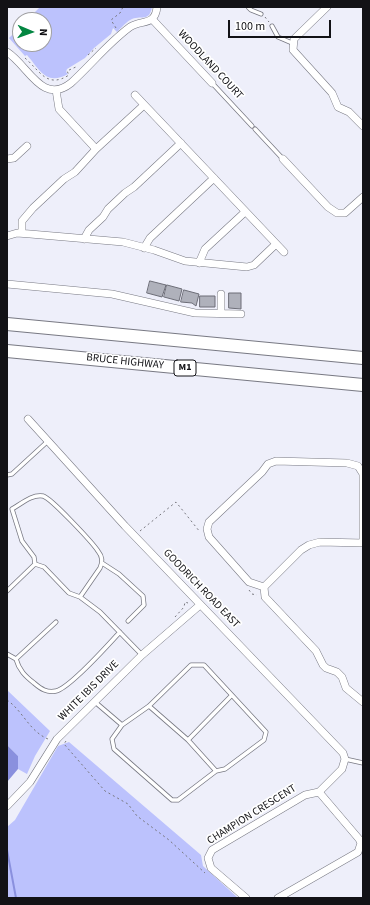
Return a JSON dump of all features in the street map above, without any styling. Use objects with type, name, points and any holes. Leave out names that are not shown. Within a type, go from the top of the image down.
[{"type":"highway","points":[[7,324],[363,358]]},
{"type":"highway","name":"BRUCE HIGHWAY","points":[[7,351],[363,385]]},
{"type":"street","points":[[7,52],[20,62],[41,85],[49,90],[64,88],[132,26],[152,19],[157,7]]},
{"type":"street","points":[[327,7],[297,35],[292,43],[295,53],[332,93],[338,107],[349,112],[363,126]]},
{"type":"street","name":"WOODLAND COURT","points":[[152,19],[212,83]]},
{"type":"street","points":[[56,90],[59,109],[96,149]]},
{"type":"street","points":[[135,95],[284,252]]},
{"type":"street","points":[[22,233],[22,221],[33,208],[64,179],[75,172],[96,149],[144,105]]},
{"type":"street","points":[[84,240],[89,230],[103,217],[108,209],[125,192],[134,187],[180,143]]},
{"type":"street","points":[[7,159],[14,158],[27,146]]},
{"type":"street","points":[[284,159],[328,207],[337,213],[345,213],[363,197]]},
{"type":"street","points":[[144,248],[150,238],[214,178]]},
{"type":"street","points":[[199,263],[205,249],[245,212]]},
{"type":"street","points":[[7,236],[22,233],[84,240],[123,242],[157,250],[175,258],[199,263],[250,267],[276,244]]},
{"type":"street","points":[[7,284],[112,294],[187,312],[241,314]]},
{"type":"street","points":[[221,294],[221,314]]},
{"type":"street","name":"GOODRICH ROAD EAST","points":[[28,419],[135,536],[343,753],[345,760]]},
{"type":"street","points":[[276,461],[284,461],[347,463],[358,466],[363,474],[363,543],[320,542],[309,544],[264,587],[249,582],[209,536],[207,529],[209,522],[262,472],[268,464],[276,461]]},
{"type":"street","points":[[264,587],[265,597],[316,651],[323,665],[326,668],[337,672],[342,677],[346,688],[363,702]]},
{"type":"street","name":"WHITE IBIS DRIVE","points":[[7,806],[30,782],[57,739],[142,655],[200,604]]},
{"type":"street","name":"CHAMPION CRESCENT","points":[[246,898],[211,868],[208,858],[212,850],[306,795],[319,792],[342,769],[345,760]]},
{"type":"street","points":[[278,898],[358,852],[362,843],[319,792]]},
{"type":"lane","points":[[248,7],[250,10],[262,14]]},
{"type":"lane","points":[[272,26],[278,37],[292,43]]},
{"type":"lane","name":"WOODLAND COURT","points":[[212,83],[252,126]]},
{"type":"lane","points":[[255,129],[284,159]]},
{"type":"lane","points":[[7,475],[12,474],[48,441]]},
{"type":"lane","points":[[7,508],[12,509],[31,497],[44,496],[53,503],[99,552],[102,563],[119,574],[143,596],[144,605],[128,621]]},
{"type":"lane","points":[[12,509],[22,541],[34,557],[35,564]]},
{"type":"lane","points":[[80,597],[93,580],[102,563]]},
{"type":"lane","points":[[7,591],[35,564]]},
{"type":"lane","points":[[35,564],[44,567],[69,593],[80,597],[100,612],[142,655]]},
{"type":"lane","points":[[16,658],[56,622]]},
{"type":"lane","points":[[16,658],[18,667],[26,677],[45,691],[56,691],[62,689],[85,669],[120,632]]},
{"type":"lane","points":[[7,654],[16,658]]},
{"type":"lane","points":[[191,665],[204,665],[266,732],[264,740],[225,769],[216,771],[178,800],[172,800],[114,749],[112,739],[122,725],[149,706],[191,665]]},
{"type":"lane","points":[[188,740],[232,695]]},
{"type":"lane","points":[[95,702],[122,725]]},
{"type":"lane","points":[[149,706],[188,740],[216,771]]},
{"type":"lane","points":[[345,760],[363,763]]},
{"type":"path","points":[[122,35],[115,27],[112,20],[120,13],[123,7]]},
{"type":"path","points":[[262,14],[272,26]]},
{"type":"path","points":[[114,31],[115,27]]},
{"type":"path","points":[[86,59],[89,53],[98,46]]},
{"type":"path","points":[[20,62],[25,58],[44,76],[50,80],[57,81],[69,75],[67,71],[82,63]]},
{"type":"path","points":[[135,536],[176,502],[202,534]]},
{"type":"path","points":[[247,588],[252,594],[265,597]]},
{"type":"path","points":[[7,700],[16,706],[30,726],[40,735],[48,739]]},
{"type":"path","points":[[68,728],[72,732],[64,744],[105,791],[128,804],[137,816],[168,840],[206,874]]},
{"type":"shaded area","points":[[40,7],[152,7],[149,15],[130,20],[117,32],[113,28],[111,34],[94,48],[85,58],[67,69],[66,72],[68,74],[54,78],[44,75],[27,55],[25,56],[21,52],[52,52],[52,12],[35,12]]},
{"type":"shaded area","points":[[7,690],[50,731],[35,756],[27,774],[18,769],[18,756],[7,745]]},
{"type":"shaded area","points":[[69,742],[201,855],[203,866],[238,898],[7,898],[7,827],[15,820],[58,746]]},
{"type":"shaded area","points":[[7,745],[18,756],[18,769],[7,782]]},
{"type":"building","points":[[150,281],[166,285],[162,297],[147,293]]},
{"type":"building","points":[[167,285],[182,289],[179,301],[164,297]]},
{"type":"building","points":[[184,290],[199,294],[196,306],[192,303],[181,302]]},
{"type":"building","points":[[229,293],[241,293],[241,309],[229,308]]},
{"type":"building","points":[[200,296],[215,296],[215,307],[200,307]]},
{"type":"waterway","points":[[7,850],[16,898]]}]
